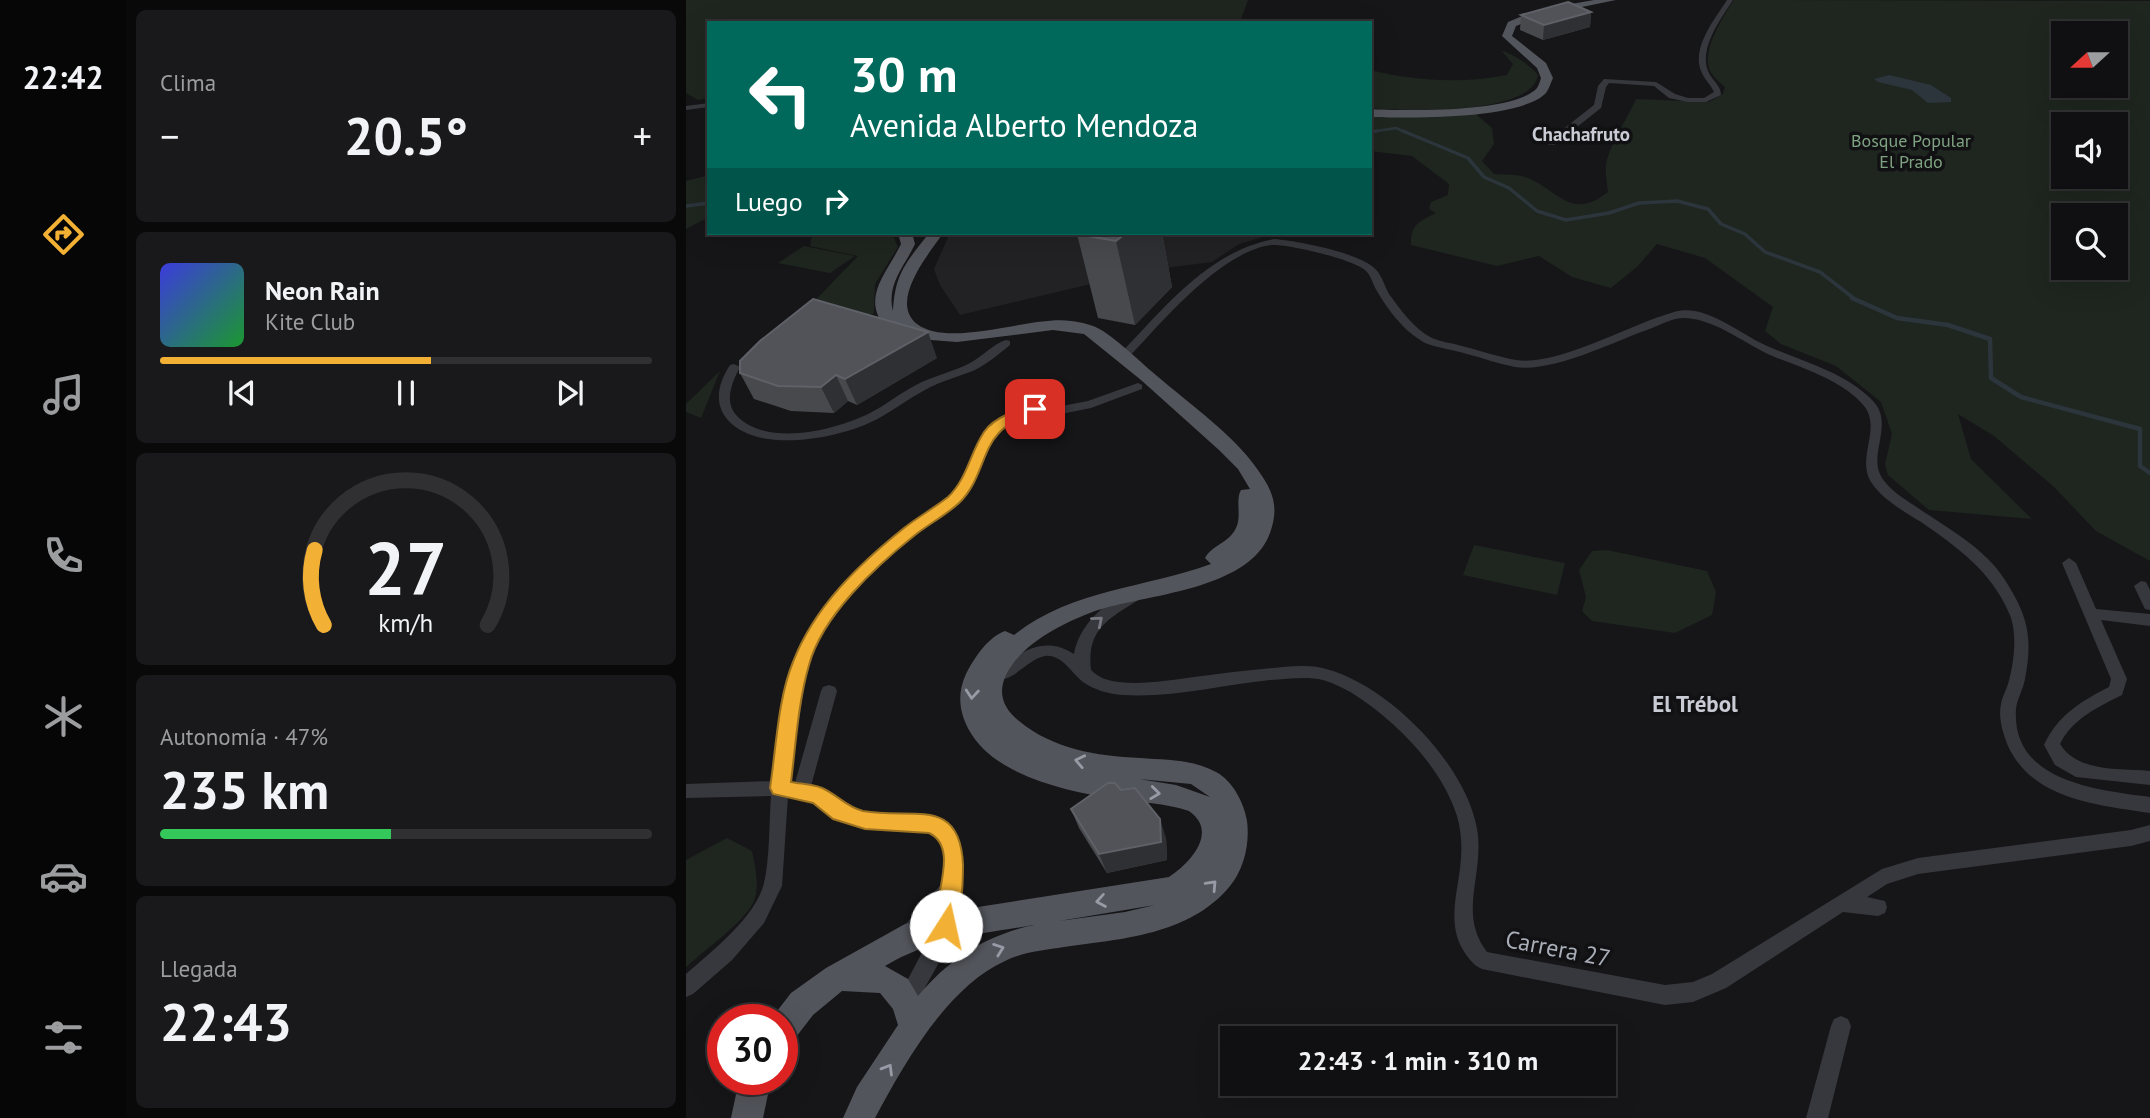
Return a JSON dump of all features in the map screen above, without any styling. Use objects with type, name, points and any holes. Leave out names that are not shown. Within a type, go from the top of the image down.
[{"type":"main road","points":[[1372,111],[1436,111],[1491,103],[1521,95],[1533,88],[1538,75],[1496,29],[1520,11],[1587,0]]},
{"type":"main road","points":[[1372,111],[1436,115],[1495,107],[1530,98],[1547,82],[1547,75],[1543,68],[1507,36],[1512,24],[1541,12],[1611,0]]},
{"type":"main road","points":[[798,1009],[836,978],[905,938],[946,926],[1174,889],[1198,875],[1213,852],[1215,828],[1205,808],[1178,796],[1114,788],[1060,776],[1011,755],[978,726],[971,706],[971,686],[985,661],[1013,632],[1062,600],[1107,585],[1202,562],[1220,555],[1236,544],[1248,528],[1252,515],[1250,498],[1242,480],[1229,465],[1083,341],[1073,337],[1048,335],[974,347],[942,346],[913,340],[892,328],[885,309],[885,287],[908,244],[906,235]]},
{"type":"main road","points":[[857,1116],[910,1013],[940,991],[961,970],[989,953],[1019,942],[1142,923],[1178,912],[1203,896],[1223,874],[1236,845],[1234,815],[1222,792],[1210,780],[1188,772],[1105,766],[1067,758],[1027,743],[993,712],[990,696],[992,681],[1000,665],[1023,638],[1038,628],[1092,604],[1145,588],[1205,576],[1228,566],[1250,551],[1263,532],[1266,514],[1264,496],[1239,458],[1095,333],[1070,325],[975,338],[938,336],[914,327],[903,315],[902,287],[935,235]]},
{"type":"main road","points":[[836,978],[866,974],[891,982],[910,1013]]},
{"type":"main road","points":[[747,1118],[752,1095]]},
{"type":"street","points":[[1551,143],[1598,106],[1602,86],[1607,81],[1656,84],[1672,96],[1688,100],[1706,100],[1718,93],[1718,88],[1705,72],[1702,54],[1730,0]]},
{"type":"street","points":[[686,108],[707,105]]},
{"type":"street","points":[[1124,356],[1195,284],[1248,246],[1277,241],[1363,263],[1373,272],[1383,293],[1410,327],[1428,340],[1531,366],[1544,364],[1662,318],[1695,314],[1718,322],[1760,346],[1822,369],[1847,384],[1871,406],[1877,431],[1869,457],[1871,473],[1885,489],[1954,536],[2000,580],[2019,620],[2017,681],[2008,708],[2013,740],[2027,765],[2051,782],[2097,797],[2150,805]]},
{"type":"street","points":[[734,367],[723,395],[727,413],[741,427],[761,434],[818,435],[875,416],[920,388],[972,366],[1006,343]]},
{"type":"street","points":[[686,987],[725,953],[757,917],[773,886],[780,788],[800,664],[814,632],[849,586],[909,531],[953,500],[968,483],[991,432],[1009,419],[1035,409],[1051,412],[1091,404],[1138,387]]},
{"type":"street","points":[[2068,562],[2119,679],[2116,691],[2082,708],[2057,733],[2052,745],[2061,760],[2082,772],[2150,779]]},
{"type":"street","points":[[2141,586],[2150,605]]},
{"type":"street","points":[[1083,672],[1079,652],[1084,635],[1094,623],[1145,588]]},
{"type":"street","points":[[2092,614],[2150,620]]},
{"type":"street","name":"Carrera 27","points":[[992,681],[1027,656],[1049,649],[1066,655],[1096,683],[1118,689],[1152,688],[1286,673],[1326,675],[1352,686],[1386,710],[1433,759],[1454,793],[1468,824],[1471,855],[1461,926],[1469,947],[1482,960],[1665,995],[1693,992],[1719,981],[1882,877],[1918,866],[2131,838],[2150,833]]},
{"type":"street","points":[[801,791],[829,691]]},
{"type":"street","points":[[686,790],[780,788],[801,791],[818,795],[840,813],[853,817],[931,824],[945,831],[952,842],[953,884],[946,926],[910,1013]]},
{"type":"street","points":[[905,938],[953,884]]},
{"type":"street","points":[[1841,903],[1878,907]]},
{"type":"street","points":[[1817,1118],[1842,1026]]},
{"type":"shaded area","points":[[1889,75],[1931,85],[1951,98],[1951,102],[1928,103],[1912,90],[1874,79]]},
{"type":"shaded area","points":[[949,235],[1269,235],[1239,244],[1212,262],[1150,270],[960,315],[940,285],[934,269]]},
{"type":"green space","points":[[686,0],[1248,0],[1242,21],[707,21],[707,98],[698,100],[686,93]]},
{"type":"green space","name":"Bosque Popular El Prado","points":[[1734,0],[2150,1],[2150,561],[2096,531],[2053,486],[1994,436],[1958,414],[1971,459],[2032,519],[1929,510],[1888,475],[1885,464],[1892,434],[1881,402],[1836,366],[1781,344],[1765,331],[1773,307],[1705,258],[1657,244],[1638,266],[1611,288],[1572,277],[1539,256],[1497,266],[1411,245],[1414,228],[1436,213],[1429,209],[1431,202],[1448,195],[1449,184],[1412,156],[1372,151],[1372,113],[1471,110],[1492,128],[1494,144],[1482,161],[1494,174],[1528,178],[1566,201],[1584,204],[1608,192],[1608,158],[1636,99],[1709,102],[1723,94],[1725,87],[1708,66],[1714,36]]},
{"type":"green space","points":[[1501,50],[1530,66],[1538,75],[1530,88],[1514,98],[1491,104],[1436,110],[1372,108],[1372,70],[1404,77],[1473,80],[1507,75],[1513,64]]},
{"type":"green space","points":[[707,176],[707,218],[686,229],[686,181]]},
{"type":"green space","points":[[812,235],[893,235],[898,247],[875,284],[874,313],[854,322],[807,309],[858,256],[810,246]]},
{"type":"green space","points":[[804,246],[855,256],[830,273],[778,263]]},
{"type":"green space","points":[[720,371],[701,418],[686,412],[686,404]]},
{"type":"green space","points":[[1474,545],[1565,563],[1557,595],[1463,575]]},
{"type":"green space","points":[[1607,550],[1707,571],[1716,592],[1712,615],[1675,633],[1592,621],[1582,611],[1586,597],[1579,570],[1592,551]]},
{"type":"green space","points":[[727,838],[752,851],[756,869],[756,895],[742,918],[686,967],[686,860]]},
{"type":"building","points":[[1568,2],[1591,12],[1544,25],[1521,15]]},
{"type":"building","points":[[1083,235],[1124,235],[1116,241]]},
{"type":"building","points":[[813,299],[928,332],[845,379],[836,375],[821,387],[778,386],[740,373],[740,361],[760,341]]},
{"type":"building","points":[[1108,783],[1115,783],[1121,790],[1135,788],[1160,819],[1161,842],[1099,854],[1071,809]]},
{"type":"waterway","points":[[1372,132],[1396,128],[1407,133]]},
{"type":"waterway","points":[[1372,132],[1377,131]]},
{"type":"waterway","points":[[1403,131],[1468,158],[1484,177],[1509,188],[1537,211],[1566,220],[1609,213],[1639,203],[1677,201],[1708,209],[1721,224],[1745,234],[1765,252],[1820,272],[1855,299]]},
{"type":"waterway","points":[[686,206],[707,203]]},
{"type":"waterway","points":[[1855,299],[1897,318],[1948,325],[1990,339],[1991,378],[2021,397],[2140,429],[2140,466],[2150,473]]},
{"type":"district","name":"Chachafruto","points":[[1581,134]]},
{"type":"district","name":"El Trébol","points":[[1695,704]]},
{"type":"route","points":[[946,926],[953,884],[952,842],[945,831],[931,824],[865,820],[840,813],[818,795],[780,788],[792,705],[800,664],[814,632],[849,586],[909,531],[953,500],[968,483],[991,432],[1009,419],[1035,409]]}]
